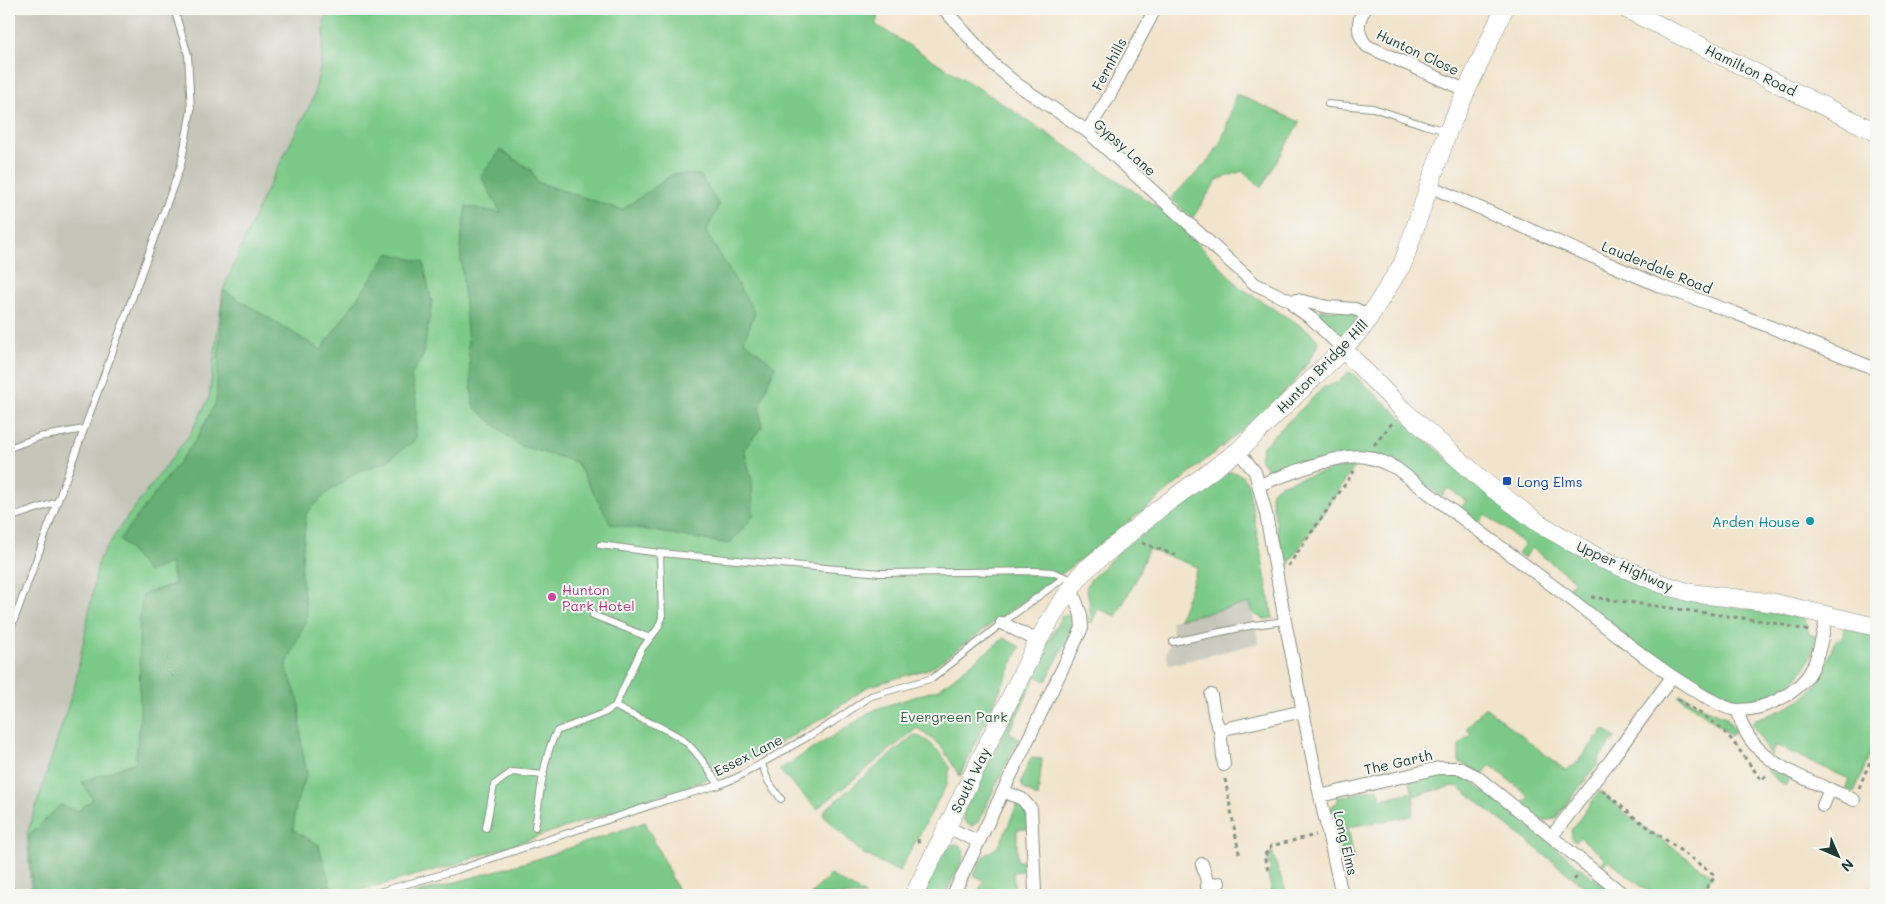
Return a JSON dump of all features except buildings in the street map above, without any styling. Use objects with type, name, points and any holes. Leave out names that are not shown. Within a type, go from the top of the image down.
[{"type":"street","name":"Gypsy Lane","points":[[944,9],[993,64],[1012,80],[1087,131],[1255,284],[1291,301],[1294,306],[1312,319],[1344,349]]},
{"type":"street","name":"Fernhills","points":[[1087,131],[1107,100],[1155,9]]},
{"type":"street","name":"Hunton Close","points":[[1365,9],[1361,16],[1359,31],[1367,46],[1465,90]]},
{"type":"street","name":"Hunton Bridge Hill","points":[[1074,580],[1160,508],[1238,451],[1344,349],[1363,328],[1403,263],[1448,131],[1465,90],[1504,9]]},
{"type":"street","name":"Hamilton Road","points":[[1626,9],[1876,132]]},
{"type":"street","name":"Lauderdale Road","points":[[1429,186],[1660,286],[1735,313],[1876,369]]},
{"type":"street","name":"Gypsy Lane","points":[[1291,301],[1298,300],[1328,307],[1355,309],[1371,316]]},
{"type":"street","name":"Upper Highway","points":[[1344,349],[1403,410],[1488,485],[1540,524],[1599,558],[1662,584],[1690,593],[1775,603],[1876,627]]},
{"type":"street","name":"Long Elms","points":[[1238,451],[1255,472],[1266,514],[1285,621],[1342,895]]},
{"type":"street","points":[[1259,485],[1349,456],[1380,460],[1396,468],[1672,677],[1708,698],[1738,710],[1759,708],[1782,698],[1807,677],[1813,668],[1827,614]]},
{"type":"street","points":[[953,895],[1082,628],[1074,580]]},
{"type":"street","name":"South Way","points":[[914,895],[1038,641],[1074,580]]},
{"type":"street","points":[[1002,623],[1038,641]]},
{"type":"street","points":[[1552,836],[1672,677]]},
{"type":"street","points":[[1211,695],[1220,730],[1224,765]]},
{"type":"street","points":[[1738,710],[1739,719],[1750,738],[1770,760],[1783,768],[1830,789],[1855,797]]},
{"type":"street","points":[[1220,730],[1303,711]]},
{"type":"street","name":"The Garth","points":[[1320,796],[1439,768],[1460,768],[1476,776],[1624,895]]},
{"type":"street","points":[[1823,806],[1830,789]]},
{"type":"street","points":[[1003,791],[1022,799],[1031,809],[1035,891]]},
{"type":"street","points":[[947,828],[979,842]]},
{"type":"street","points":[[1202,864],[1209,891],[1220,882]]},
{"type":"lane","points":[[9,634],[181,165],[191,110],[188,55],[174,9]]},
{"type":"lane","points":[[1328,104],[1373,108],[1448,131]]},
{"type":"lane","points":[[9,448],[38,436],[84,429]]},
{"type":"lane","points":[[9,518],[57,502]]},
{"type":"lane","points":[[600,545],[660,553],[881,573],[1037,571],[1052,572],[1074,580]]},
{"type":"lane","points":[[535,827],[544,776],[553,738],[557,731],[604,714],[615,706],[641,650],[658,628],[662,618],[660,553]]},
{"type":"lane","name":"Essex Lane","points":[[368,895],[457,870],[720,784],[762,764],[830,724],[870,696],[933,678],[1002,623],[1074,580]]},
{"type":"lane","points":[[593,615],[650,638]]},
{"type":"lane","points":[[1173,642],[1254,625],[1285,621]]},
{"type":"lane","points":[[615,706],[627,713],[648,720],[682,740],[699,757],[720,784]]},
{"type":"lane","points":[[762,764],[768,780],[781,799]]},
{"type":"lane","points":[[486,828],[494,785],[512,772],[544,776]]},
{"type":"path","points":[[1369,452],[1398,416]]},
{"type":"path","points":[[1282,574],[1359,464]]},
{"type":"path","points":[[1139,542],[1178,556]]},
{"type":"path","points":[[1587,598],[1770,622],[1812,631]]},
{"type":"path","points":[[1672,695],[1731,738],[1762,780],[1768,774]]},
{"type":"path","points":[[1855,797],[1876,747]]},
{"type":"path","points":[[1225,779],[1238,856]]},
{"type":"path","points":[[1599,787],[1634,817],[1713,874],[1714,878],[1701,895]]},
{"type":"path","points":[[1268,870],[1264,856],[1271,846],[1318,834]]},
{"type":"shaded area","points":[[9,9],[326,9],[321,64],[313,99],[263,197],[213,363],[209,398],[190,434],[99,559],[76,681],[27,835],[31,895],[9,895]]},
{"type":"shaded area","points":[[1250,603],[1259,643],[1169,665],[1166,653],[1173,633],[1171,621]]},
{"type":"green space","points":[[326,9],[879,9],[876,25],[991,96],[1171,216],[1241,288],[1309,331],[1318,341],[1315,351],[1296,380],[1285,392],[1229,441],[1060,575],[931,668],[867,687],[826,716],[730,772],[453,865],[345,895],[31,895],[27,835],[76,681],[99,559],[123,523],[190,434],[209,398],[223,290],[263,197],[313,99],[321,64]]},
{"type":"green space","points":[[1236,94],[1300,122],[1261,188],[1242,171],[1217,180],[1192,219],[1171,198],[1212,156],[1217,148],[1224,134]]},
{"type":"green space","points":[[501,150],[531,170],[537,182],[622,210],[673,174],[700,175],[719,205],[706,232],[755,313],[744,341],[775,366],[760,406],[762,427],[744,449],[752,481],[753,517],[729,544],[611,524],[576,462],[518,445],[473,406],[460,246],[466,206],[501,213],[481,176]]},
{"type":"green space","points":[[389,253],[423,262],[432,302],[423,356],[411,375],[416,400],[416,439],[386,462],[358,471],[326,494],[306,514],[301,572],[307,617],[286,666],[299,702],[302,748],[307,774],[296,804],[293,830],[319,845],[331,888],[309,895],[33,895],[29,836],[60,805],[78,811],[93,799],[82,782],[135,762],[140,721],[139,622],[143,594],[175,584],[170,563],[148,572],[120,539],[196,440],[216,402],[223,290],[321,350]]},
{"type":"green space","points":[[1321,310],[1354,311],[1356,315],[1355,323],[1347,333],[1340,337],[1318,316]]},
{"type":"green space","points":[[1349,372],[1483,491],[1689,600],[1805,618],[1809,634],[1816,636],[1810,659],[1802,673],[1791,684],[1768,698],[1744,704],[1733,704],[1723,701],[1679,676],[1648,655],[1567,590],[1574,580],[1532,548],[1524,558],[1518,553],[1525,544],[1485,514],[1478,523],[1460,509],[1466,501],[1448,488],[1442,496],[1381,455],[1270,472],[1260,459],[1263,446],[1325,386],[1338,382]]},
{"type":"green space","points":[[1356,465],[1285,569],[1271,495],[1273,490],[1280,485],[1301,478]]},
{"type":"green space","points":[[1225,472],[1240,474],[1248,485],[1273,618],[1264,619],[1253,614],[1250,603],[1179,619],[1198,567],[1148,549],[1135,582],[1116,616],[1098,609],[1091,624],[1086,588],[1091,579],[1123,548]]},
{"type":"green space","points":[[1067,615],[1073,619],[1074,626],[1046,681],[1036,676],[1009,732],[1019,738],[978,822],[972,826],[969,825],[964,821],[963,813],[1061,617]]},
{"type":"green space","points":[[1844,627],[1876,637],[1876,740],[1854,793],[1845,789],[1849,779],[1775,745],[1771,756],[1752,724],[1755,719],[1794,704],[1811,691],[1823,674],[1833,645],[1841,637]]},
{"type":"green space","name":"Evergreen Park","points":[[1004,638],[1020,647],[960,776],[940,745],[917,728],[817,809],[779,770],[876,709],[939,689]]},
{"type":"green space","points":[[1682,695],[1703,708],[1726,717],[1735,731],[1731,736],[1678,696]]},
{"type":"green space","points":[[1485,707],[1565,770],[1575,765],[1604,729],[1615,738],[1600,757],[1597,765],[1555,819],[1541,821],[1522,806],[1529,796],[1490,765],[1483,774],[1459,762],[1459,745],[1471,733],[1466,729]]},
{"type":"green space","points":[[914,735],[925,740],[935,748],[950,768],[947,784],[899,872],[862,853],[823,815],[826,809]]},
{"type":"green space","points":[[1031,758],[1042,759],[1038,798],[1023,788],[1021,781]]},
{"type":"green space","points":[[1762,760],[1773,769],[1790,777],[1785,786],[1774,778],[1760,762]]},
{"type":"green space","points":[[1450,773],[1470,780],[1615,895],[1595,895],[1459,787],[1453,786],[1413,796],[1412,816],[1348,827],[1354,859],[1344,862],[1330,812],[1333,805],[1338,802],[1338,798],[1378,788],[1381,799],[1412,792],[1410,781]]},
{"type":"green space","points":[[1600,791],[1633,819],[1711,875],[1712,877],[1699,895],[1652,895],[1608,860],[1598,868],[1605,859],[1580,837],[1575,842],[1572,838],[1571,830]]},
{"type":"green space","points":[[1018,803],[1026,812],[1028,829],[1017,829],[1017,861],[1028,861],[1028,867],[1022,871],[1013,872],[1015,895],[976,895],[984,881],[974,875],[984,856],[999,846]]},
{"type":"green space","points":[[645,822],[680,895],[410,895],[534,860]]},
{"type":"green space","points":[[956,844],[961,846],[964,851],[963,859],[945,895],[922,895],[940,858],[950,846]]},
{"type":"green space","points":[[1272,851],[1287,895],[1252,895],[1272,891],[1267,873],[1271,872],[1267,857]]},
{"type":"green space","points":[[830,875],[865,895],[810,895]]},
{"type":"place","name":"Long Elms","points":[[1507,481]]},
{"type":"place","name":"Arden House","points":[[1810,521]]},
{"type":"place","name":"Hunton Park Hotel","points":[[552,597]]}]
